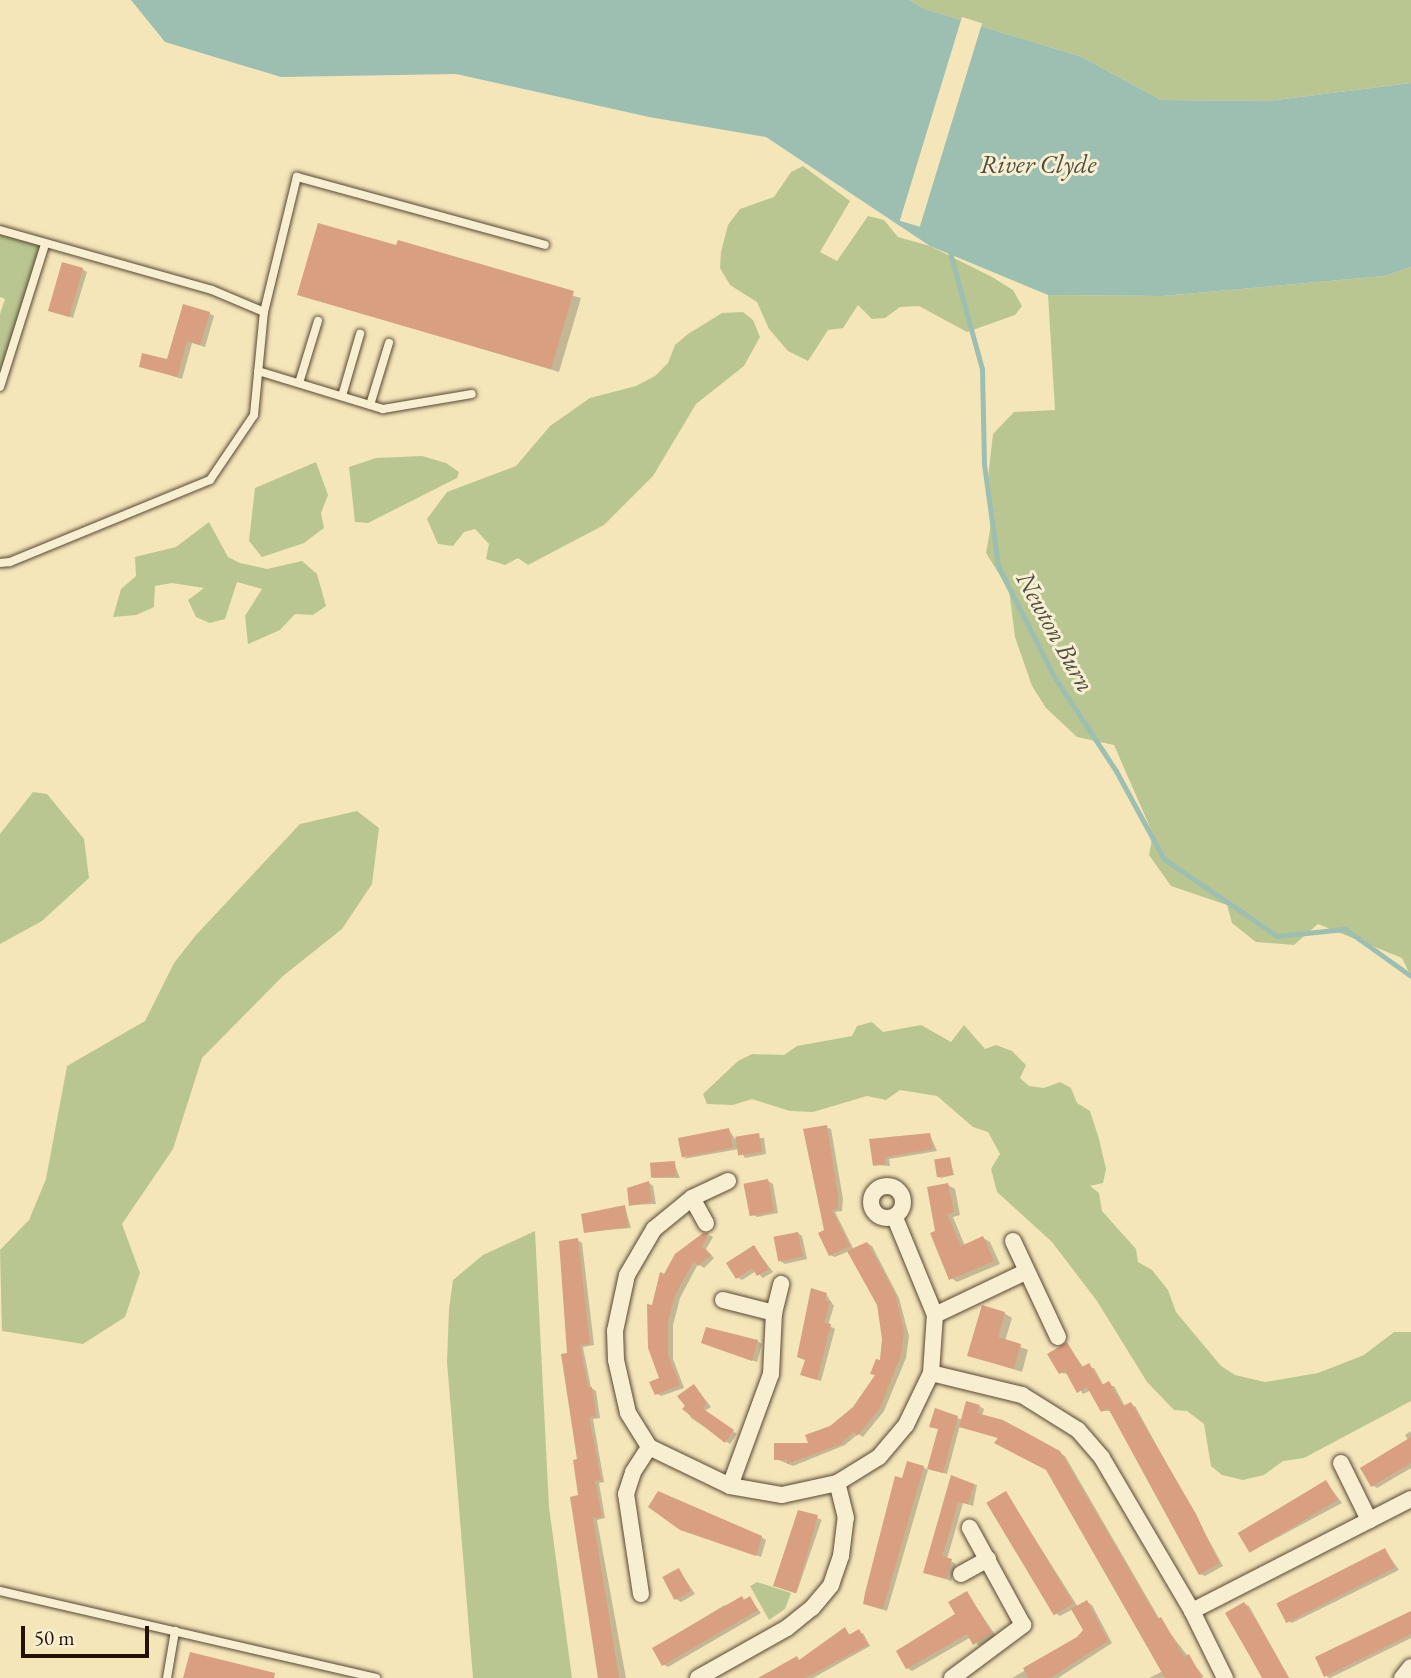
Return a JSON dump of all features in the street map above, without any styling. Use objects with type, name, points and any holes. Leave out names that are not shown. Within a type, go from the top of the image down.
[{"type":"street","points":[[727,1181],[692,1198],[654,1229],[637,1252],[619,1300],[616,1360],[628,1413],[649,1447],[730,1486],[782,1495],[837,1483],[894,1441],[921,1400],[931,1373],[935,1315],[895,1219]]},
{"type":"street","points":[[692,1198],[706,1223]]},
{"type":"street","points":[[1013,1241],[1025,1272],[1058,1337]]},
{"type":"street","points":[[935,1315],[1025,1272]]},
{"type":"street","points":[[730,1486],[771,1374],[774,1313],[781,1284]]},
{"type":"street","points":[[723,1300],[774,1313]]},
{"type":"street","points":[[931,1373],[1022,1395],[1078,1430],[1101,1458],[1192,1611],[1225,1678]]},
{"type":"street","points":[[641,1594],[626,1494],[649,1447]]},
{"type":"street","points":[[1341,1464],[1369,1520]]},
{"type":"street","points":[[698,1678],[787,1628],[812,1608],[831,1585],[841,1556],[846,1518],[837,1483]]},
{"type":"street","points":[[1192,1611],[1411,1499]]},
{"type":"street","points":[[952,1678],[1023,1626],[970,1528]]},
{"type":"street","points":[[961,1574],[988,1559]]},
{"type":"street","points":[[1402,1678],[1411,1667]]},
{"type":"lane","points":[[0,563],[210,480],[254,415],[264,313],[297,177],[545,245]]},
{"type":"lane","points":[[0,230],[212,290],[264,313]]},
{"type":"lane","points":[[0,387],[45,244]]},
{"type":"lane","points":[[299,383],[318,321]]},
{"type":"lane","points":[[342,396],[360,334]]},
{"type":"lane","points":[[370,405],[389,343]]},
{"type":"lane","points":[[258,371],[383,409],[472,394]]},
{"type":"lane","points":[[0,1591],[376,1678]]},
{"type":"lane","points":[[167,1678],[175,1632]]},
{"type":"green space","points":[[909,0],[1411,0],[1411,83],[1269,101],[1161,100],[1082,57],[925,9]]},
{"type":"green space","points":[[803,166],[850,201],[820,252],[837,261],[868,216],[884,220],[898,237],[930,246],[1013,290],[1022,306],[1015,315],[967,332],[919,306],[900,307],[885,318],[872,319],[858,305],[843,328],[828,330],[808,361],[788,351],[769,329],[757,302],[730,285],[720,268],[721,252],[728,225],[740,209],[774,197],[791,172]]},
{"type":"green space","points":[[0,230],[45,244],[0,387],[0,314],[5,299],[0,297]]},
{"type":"green space","points":[[1411,267],[1411,976],[1402,958],[1318,924],[1294,945],[1256,942],[1232,923],[1227,905],[1171,886],[1149,855],[1153,834],[1114,745],[1077,737],[1046,708],[1032,686],[1015,637],[1009,590],[986,553],[991,524],[988,478],[993,434],[1014,412],[1055,410],[1048,295],[1162,296],[1385,276]]},
{"type":"green space","points":[[743,312],[753,320],[760,337],[744,366],[696,404],[653,476],[604,525],[528,565],[518,558],[505,565],[486,559],[489,544],[475,529],[464,532],[453,546],[438,544],[427,519],[447,492],[516,466],[550,426],[590,398],[636,386],[655,376],[668,363],[675,345],[688,334],[722,313]]},
{"type":"green space","points":[[422,456],[446,463],[459,472],[457,478],[368,523],[355,522],[349,467],[376,458]]},
{"type":"green space","points":[[316,462],[328,495],[321,513],[324,528],[304,543],[262,557],[249,541],[255,488]]},
{"type":"green space","points":[[209,522],[228,557],[240,563],[267,569],[302,561],[317,574],[326,606],[313,615],[295,614],[280,630],[248,644],[245,616],[262,589],[237,582],[225,619],[210,623],[196,617],[188,600],[204,588],[172,583],[155,586],[154,607],[136,615],[113,617],[121,589],[136,576],[135,557],[176,547]]},
{"type":"green space","points":[[33,792],[47,794],[84,839],[89,878],[42,921],[0,944],[0,834]]},
{"type":"green space","points":[[357,811],[379,828],[372,884],[342,929],[283,976],[202,1058],[173,1149],[122,1224],[140,1273],[125,1317],[83,1344],[2,1331],[0,1250],[29,1220],[46,1179],[67,1066],[145,1021],[174,963],[196,935],[300,824]]},
{"type":"green space","points":[[872,1022],[883,1032],[921,1025],[951,1042],[964,1025],[985,1049],[996,1045],[1012,1051],[1026,1065],[1020,1078],[1029,1086],[1044,1088],[1060,1082],[1071,1088],[1077,1103],[1090,1111],[1099,1139],[1106,1169],[1103,1183],[1090,1186],[1099,1193],[1102,1211],[1136,1249],[1138,1262],[1152,1270],[1168,1290],[1176,1312],[1221,1366],[1235,1375],[1265,1382],[1318,1373],[1364,1355],[1394,1332],[1411,1332],[1411,1401],[1304,1458],[1283,1461],[1264,1475],[1243,1480],[1222,1475],[1211,1466],[1204,1424],[1187,1411],[1174,1410],[1147,1382],[1097,1301],[1052,1242],[997,1192],[991,1169],[1000,1154],[988,1132],[973,1127],[937,1096],[900,1090],[886,1100],[867,1096],[813,1112],[790,1111],[752,1099],[733,1105],[707,1104],[703,1094],[738,1061],[752,1054],[784,1055],[797,1046],[852,1036],[857,1026]]},
{"type":"green space","points":[[535,1231],[549,1507],[572,1678],[473,1678],[447,1362],[453,1280],[483,1255]]},
{"type":"green space","points":[[757,1582],[791,1593],[785,1609],[769,1620],[750,1586]]},
{"type":"water","name":"River Clyde","points":[[131,0],[909,0],[925,9],[1082,57],[1161,100],[1269,101],[1411,83],[1411,267],[1385,276],[1162,296],[1048,295],[930,246],[766,137],[649,117],[456,74],[281,77],[165,42]]},
{"type":"pier","points":[[962,17],[982,23],[920,227],[900,221]]},
{"type":"building","points":[[318,223],[396,245],[398,240],[574,291],[551,369],[297,295]]},
{"type":"building","points":[[62,262],[83,268],[69,317],[48,311]]},
{"type":"building","points":[[183,304],[210,312],[200,345],[187,341],[177,377],[139,367],[142,353],[167,359]]},
{"type":"building","points":[[827,1125],[838,1196],[838,1209],[832,1210],[850,1246],[829,1256],[818,1233],[824,1230],[803,1129]]},
{"type":"building","points":[[729,1128],[733,1148],[682,1158],[678,1138]]},
{"type":"building","points":[[759,1133],[762,1152],[738,1156],[735,1137]]},
{"type":"building","points":[[930,1133],[933,1149],[885,1157],[886,1164],[873,1166],[869,1139]]},
{"type":"building","points":[[950,1157],[953,1175],[937,1177],[934,1160]]},
{"type":"building","points":[[675,1161],[676,1176],[651,1178],[650,1163]]},
{"type":"building","points":[[768,1179],[774,1211],[750,1216],[743,1184]]},
{"type":"building","points":[[649,1181],[652,1202],[629,1206],[627,1188]]},
{"type":"building","points":[[948,1183],[954,1212],[947,1214],[961,1246],[983,1236],[994,1261],[949,1280],[930,1233],[935,1231],[927,1187]]},
{"type":"building","points":[[625,1205],[628,1227],[584,1233],[581,1214]]},
{"type":"building","points":[[798,1232],[803,1257],[778,1261],[773,1237]]},
{"type":"building","points":[[703,1233],[709,1233],[702,1246],[711,1255],[698,1266],[694,1261],[675,1295],[668,1322],[668,1355],[680,1385],[655,1395],[649,1382],[659,1378],[648,1348],[647,1304],[652,1305],[660,1272],[664,1274],[675,1254]]},
{"type":"building","points":[[578,1238],[590,1344],[580,1345],[588,1387],[592,1387],[596,1416],[589,1417],[601,1480],[595,1481],[602,1517],[593,1518],[619,1678],[598,1678],[570,1497],[578,1495],[573,1460],[577,1459],[561,1354],[567,1353],[559,1241]]},
{"type":"building","points":[[867,1242],[895,1293],[904,1332],[901,1355],[880,1408],[857,1436],[854,1431],[841,1444],[787,1464],[787,1460],[774,1460],[774,1443],[808,1443],[805,1435],[830,1426],[853,1407],[875,1375],[870,1374],[876,1359],[880,1360],[882,1339],[877,1305],[847,1251]]},
{"type":"building","points":[[754,1245],[769,1269],[757,1276],[752,1268],[736,1279],[726,1263]]},
{"type":"building","points":[[811,1288],[827,1293],[825,1300],[830,1302],[824,1322],[831,1324],[817,1380],[800,1375],[805,1360],[797,1357]]},
{"type":"building","points":[[982,1305],[1005,1312],[998,1337],[1021,1344],[1014,1369],[967,1356]]},
{"type":"building","points":[[706,1327],[758,1340],[752,1361],[701,1343]]},
{"type":"building","points":[[1067,1342],[1082,1367],[1089,1363],[1102,1385],[1109,1381],[1123,1406],[1131,1402],[1196,1514],[1219,1563],[1199,1575],[1108,1408],[1101,1412],[1087,1387],[1077,1393],[1065,1371],[1059,1374],[1047,1354]]},
{"type":"building","points":[[694,1384],[707,1404],[702,1408],[734,1430],[725,1443],[682,1409],[685,1406],[677,1396]]},
{"type":"building","points":[[966,1401],[980,1405],[977,1413],[1003,1420],[1060,1451],[1158,1619],[1161,1617],[1184,1657],[1189,1654],[1202,1678],[1165,1678],[1046,1470],[994,1443],[998,1438],[959,1427]]},
{"type":"building","points":[[935,1408],[958,1416],[943,1473],[927,1469],[938,1429],[929,1427]]},
{"type":"building","points":[[1411,1437],[1411,1463],[1371,1487],[1360,1468]]},
{"type":"building","points":[[907,1461],[924,1466],[883,1609],[863,1604],[895,1476],[902,1478]]},
{"type":"building","points":[[951,1475],[974,1484],[968,1504],[958,1502],[942,1556],[952,1559],[946,1579],[923,1573]]},
{"type":"building","points":[[1326,1480],[1338,1500],[1250,1553],[1238,1533]]},
{"type":"building","points":[[658,1491],[762,1536],[756,1556],[680,1530],[648,1507]]},
{"type":"building","points":[[1006,1491],[1073,1603],[1054,1615],[986,1503]]},
{"type":"building","points":[[798,1510],[818,1515],[796,1593],[773,1586]]},
{"type":"building","points":[[1385,1548],[1395,1568],[1286,1623],[1276,1603]]},
{"type":"building","points":[[679,1568],[691,1591],[674,1600],[662,1577]]},
{"type":"building","points":[[967,1591],[992,1633],[973,1645],[967,1634],[906,1669],[896,1651],[955,1614],[948,1602]]},
{"type":"building","points":[[742,1596],[744,1600],[750,1596],[758,1610],[662,1666],[652,1648]]},
{"type":"building","points":[[1087,1600],[1108,1641],[1050,1678],[1029,1678],[1023,1668],[1077,1637],[1083,1630],[1071,1609]]},
{"type":"building","points":[[1244,1602],[1289,1678],[1262,1678],[1225,1613]]},
{"type":"building","points":[[1411,1611],[1411,1634],[1324,1677],[1315,1657]]},
{"type":"building","points":[[845,1627],[849,1635],[859,1629],[868,1645],[805,1678],[758,1678],[797,1656],[799,1660]]},
{"type":"building","points":[[190,1652],[275,1673],[274,1678],[183,1678]]},
{"type":"waterway","name":"Newton Burn","points":[[949,249],[982,369],[984,464],[998,566],[1053,675],[1116,771],[1164,859],[1277,936],[1345,929],[1411,976]]}]
